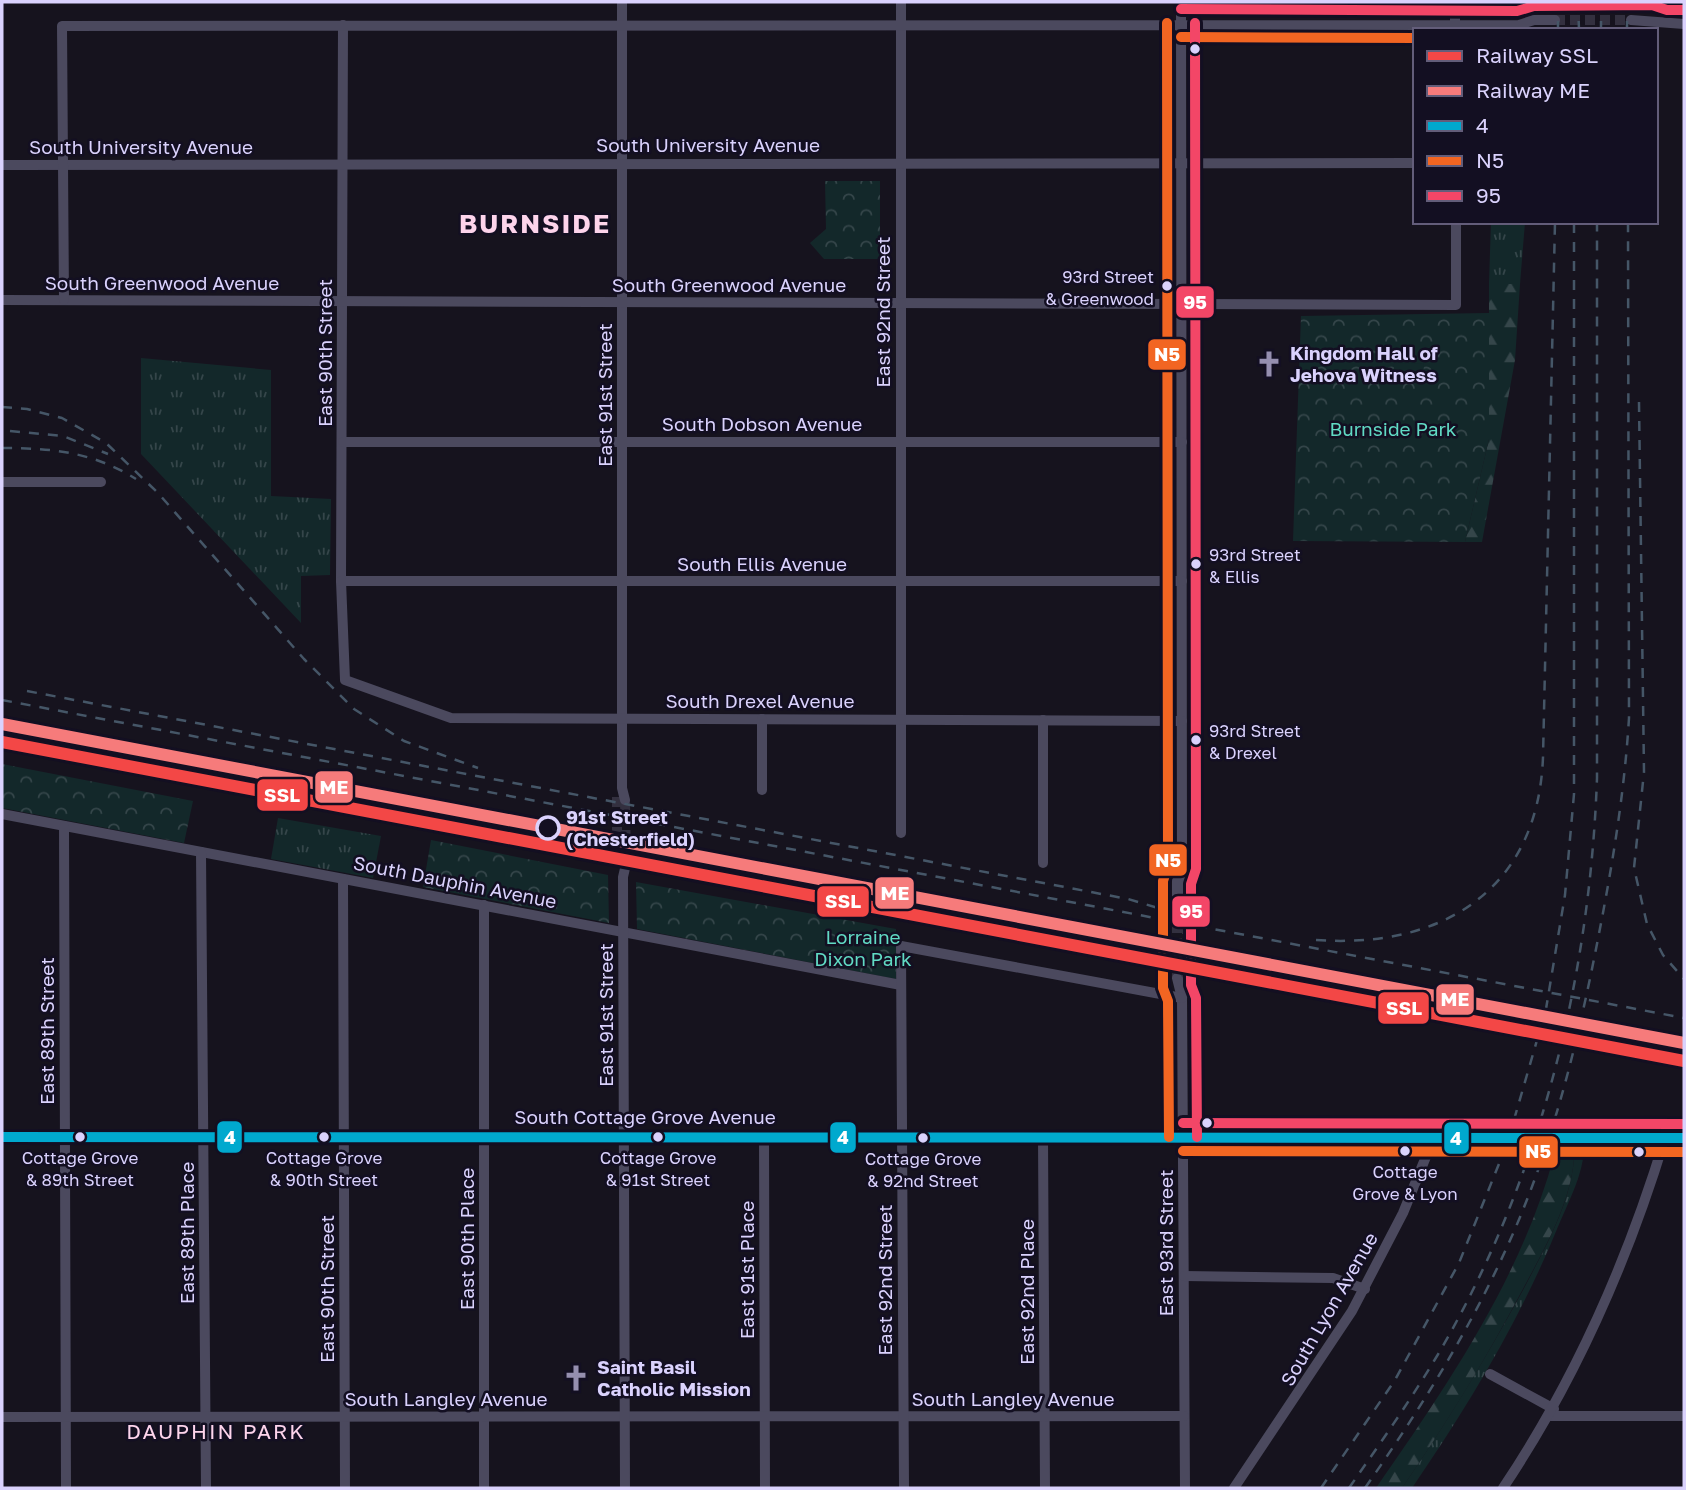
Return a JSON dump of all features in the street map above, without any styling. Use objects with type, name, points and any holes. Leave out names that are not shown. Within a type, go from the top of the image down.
[{"type":"main road","name":"South Cottage Grove Avenue","points":[[2,1137],[1499,1136]]},
{"type":"main road","points":[[1560,1138],[1684,1138]]},
{"type":"street","name":"East 91st Street","points":[[622,2],[622,795]]},
{"type":"street","name":"East 92nd Street","points":[[901,2],[901,833]]},
{"type":"street","points":[[1181,2],[1182,869],[1177,881],[1182,904]]},
{"type":"street","points":[[1455,2],[1455,27]]},
{"type":"street","points":[[1631,20],[1651,19],[1664,24]]},
{"type":"street","points":[[64,300],[62,26],[1181,23],[1455,27],[1519,25],[1534,20],[1555,20]]},
{"type":"street","points":[[1653,28],[1664,24],[1684,24]]},
{"type":"street","name":"East 90th Street","points":[[343,25],[341,581],[345,680]]},
{"type":"street","points":[[1519,25],[1527,28]]},
{"type":"street","name":"South University Avenue","points":[[2,165],[343,162],[1413,163]]},
{"type":"street","name":"South Greenwood Avenue","points":[[2,300],[1456,304],[1456,224]]},
{"type":"street","name":"South Dobson Avenue","points":[[343,442],[1182,442]]},
{"type":"street","points":[[2,482],[101,482]]},
{"type":"street","name":"South Ellis Avenue","points":[[341,581],[1182,582]]},
{"type":"street","name":"South Drexel Avenue","points":[[345,680],[451,718],[1182,721]]},
{"type":"street","points":[[762,719],[762,790]]},
{"type":"street","points":[[1043,720],[1043,863]]},
{"type":"street","name":"South Dauphin Avenue","points":[[2,814],[901,985]]},
{"type":"street","name":"East 89th Street","points":[[64,826],[66,1488]]},
{"type":"street","name":"East 89th Place","points":[[201,852],[206,1488]]},
{"type":"street","name":"East 91st Street","points":[[622,863],[625,1488]]},
{"type":"street","name":"East 90th Street","points":[[343,879],[345,1488]]},
{"type":"street","name":"East 90th Place","points":[[484,905],[484,1488]]},
{"type":"street","name":"East 92nd Street","points":[[904,1488],[901,946],[1182,998]]},
{"type":"street","name":"East 93rd Street","points":[[1182,979],[1185,1488]]},
{"type":"street","name":"East 91st Place","points":[[764,1136],[765,1488]]},
{"type":"street","name":"South Lyon Avenue","points":[[1234,1488],[1302,1390],[1364,1289],[1403,1213],[1434,1136]]},
{"type":"street","name":"East 92nd Place","points":[[1043,1137],[1045,1488]]},
{"type":"street","points":[[1503,1488],[1552,1412],[1605,1305],[1641,1216],[1665,1138]]},
{"type":"street","points":[[1184,1276],[1333,1278],[1364,1289]]},
{"type":"street","points":[[1490,1374],[1552,1412],[1684,1416]]},
{"type":"street","name":"South Langley Avenue","points":[[2,1417],[1184,1416]]},
{"type":"green space","points":[[825,181],[880,181],[880,259],[824,259],[810,243],[826,229]]},
{"type":"green space","points":[[1491,224],[1525,224],[1520,284],[1489,284]]},
{"type":"green space","points":[[1489,284],[1520,284],[1515,360],[1482,542],[1465,542],[1489,439]]},
{"type":"green space","name":"Burnside Park","points":[[1489,313],[1489,439],[1465,542],[1293,541],[1301,316]]},
{"type":"green space","points":[[141,358],[271,370],[271,496],[331,499],[330,575],[301,576],[301,623],[141,454]]},
{"type":"green space","points":[[1424,363],[1423,383],[1393,383],[1394,364]]},
{"type":"green space","points":[[2,764],[193,801],[184,843],[2,808]]},
{"type":"green space","points":[[278,818],[381,836],[373,878],[271,859]]},
{"type":"green space","points":[[431,840],[608,875],[609,923],[423,887]]},
{"type":"green space","name":"Lorraine Dixon Park","points":[[636,882],[896,929],[896,979],[637,929]]},
{"type":"green space","points":[[1554,1156],[1574,1158],[1572,1175],[1556,1224],[1532,1272],[1466,1389],[1402,1488],[1376,1488],[1455,1370],[1502,1288],[1540,1201]]},
{"type":"green space","points":[[1574,1158],[1583,1159],[1575,1186],[1509,1330],[1453,1426],[1412,1488],[1402,1488],[1479,1367],[1539,1261],[1568,1193]]},
{"type":"tunnel","points":[[1555,20],[1631,20]]},
{"type":"tunnel","points":[[617,797],[617,862]]},
{"type":"tunnel","points":[[625,800],[626,864]]},
{"type":"tunnel","points":[[1177,904],[1177,978]]},
{"type":"tunnel","points":[[1187,905],[1187,979]]},
{"type":"tunnel","points":[[1499,1137],[1560,1138]]},
{"type":"railway","points":[[1558,2],[1558,28]]},
{"type":"railway","points":[[1578,2],[1579,28]]},
{"type":"railway","points":[[1601,2],[1601,28]]},
{"type":"railway","points":[[1627,2],[1627,28]]},
{"type":"railway","points":[[1316,940],[1361,940],[1403,934],[1441,921],[1474,902],[1502,876],[1523,843],[1537,804],[1543,757],[1555,224]]},
{"type":"railway","points":[[1321,1488],[1395,1380],[1459,1263],[1507,1144],[1546,1009],[1565,895],[1574,794],[1574,224]]},
{"type":"railway","points":[[1349,1488],[1427,1373],[1473,1289],[1504,1220],[1531,1149],[1553,1077],[1570,1003],[1584,928],[1597,778],[1597,224]]},
{"type":"railway","points":[[1365,1488],[1442,1371],[1507,1247],[1536,1177],[1559,1106],[1594,959],[1616,839],[1629,718],[1628,224]]},
{"type":"railway","points":[[1639,402],[1644,772],[1634,868],[1647,924],[1663,955],[1684,979]]},
{"type":"railway","points":[[2,407],[27,409],[62,418],[106,443],[158,493],[304,659],[354,709],[404,741],[478,768]]},
{"type":"railway","points":[[10,431],[63,436],[108,454]]},
{"type":"railway","points":[[2,448],[72,453],[104,463],[136,479]]},
{"type":"railway","points":[[27,691],[1128,899],[1168,911]]},
{"type":"railway","points":[[2,700],[1684,1018]]},
{"type":"rail line","name":"ME","points":[[2,724],[1684,1043]]},
{"type":"rail line","name":"SSL","points":[[2,742],[1684,1061]]},
{"type":"transit line","name":"95","points":[[1181,9],[1517,11],[1534,6],[1652,5],[1667,10],[1684,10]]},
{"type":"transit line","name":"N5","points":[[1167,23],[1168,866],[1163,881],[1163,988],[1168,1001],[1169,1137]]},
{"type":"transit line","name":"95","points":[[1195,23],[1196,869],[1191,884],[1191,985],[1196,998],[1197,1137]]},
{"type":"transit line","name":"N5","points":[[1181,37],[1413,38]]},
{"type":"transit line","name":"95","points":[[1183,1123],[1684,1124]]},
{"type":"transit line","name":"4","points":[[2,1137],[1684,1138]]},
{"type":"transit line","name":"N5","points":[[1183,1151],[1684,1152]]},
{"type":"place","name":"93rd Street & Greenwood","points":[[1167,286]]},
{"type":"place","name":"Kingdom Hall of Jehova Witness","points":[[1269,364]]},
{"type":"place","name":"93rd Street & Ellis","points":[[1196,564]]},
{"type":"place","name":"93rd Street & Drexel","points":[[1196,740]]},
{"type":"place","name":"91st Street (Chesterfield)","points":[[548,828]]},
{"type":"place","name":"Cottage Grove & 89th Street","points":[[80,1137]]},
{"type":"place","name":"Cottage Grove & 90th Street","points":[[324,1137]]},
{"type":"place","name":"Cottage Grove & 91st Street","points":[[658,1137]]},
{"type":"place","name":"Cottage Grove & 92nd Street","points":[[923,1138]]},
{"type":"place","name":"Cottage Grove & Lyon","points":[[1405,1151]]},
{"type":"place","name":"Saint Basil Catholic Mission","points":[[576,1378]]},
{"type":"district","name":"BURNSIDE","points":[[535,224]]},
{"type":"district","name":"DAUPHIN PARK","points":[[216,1432]]}]
